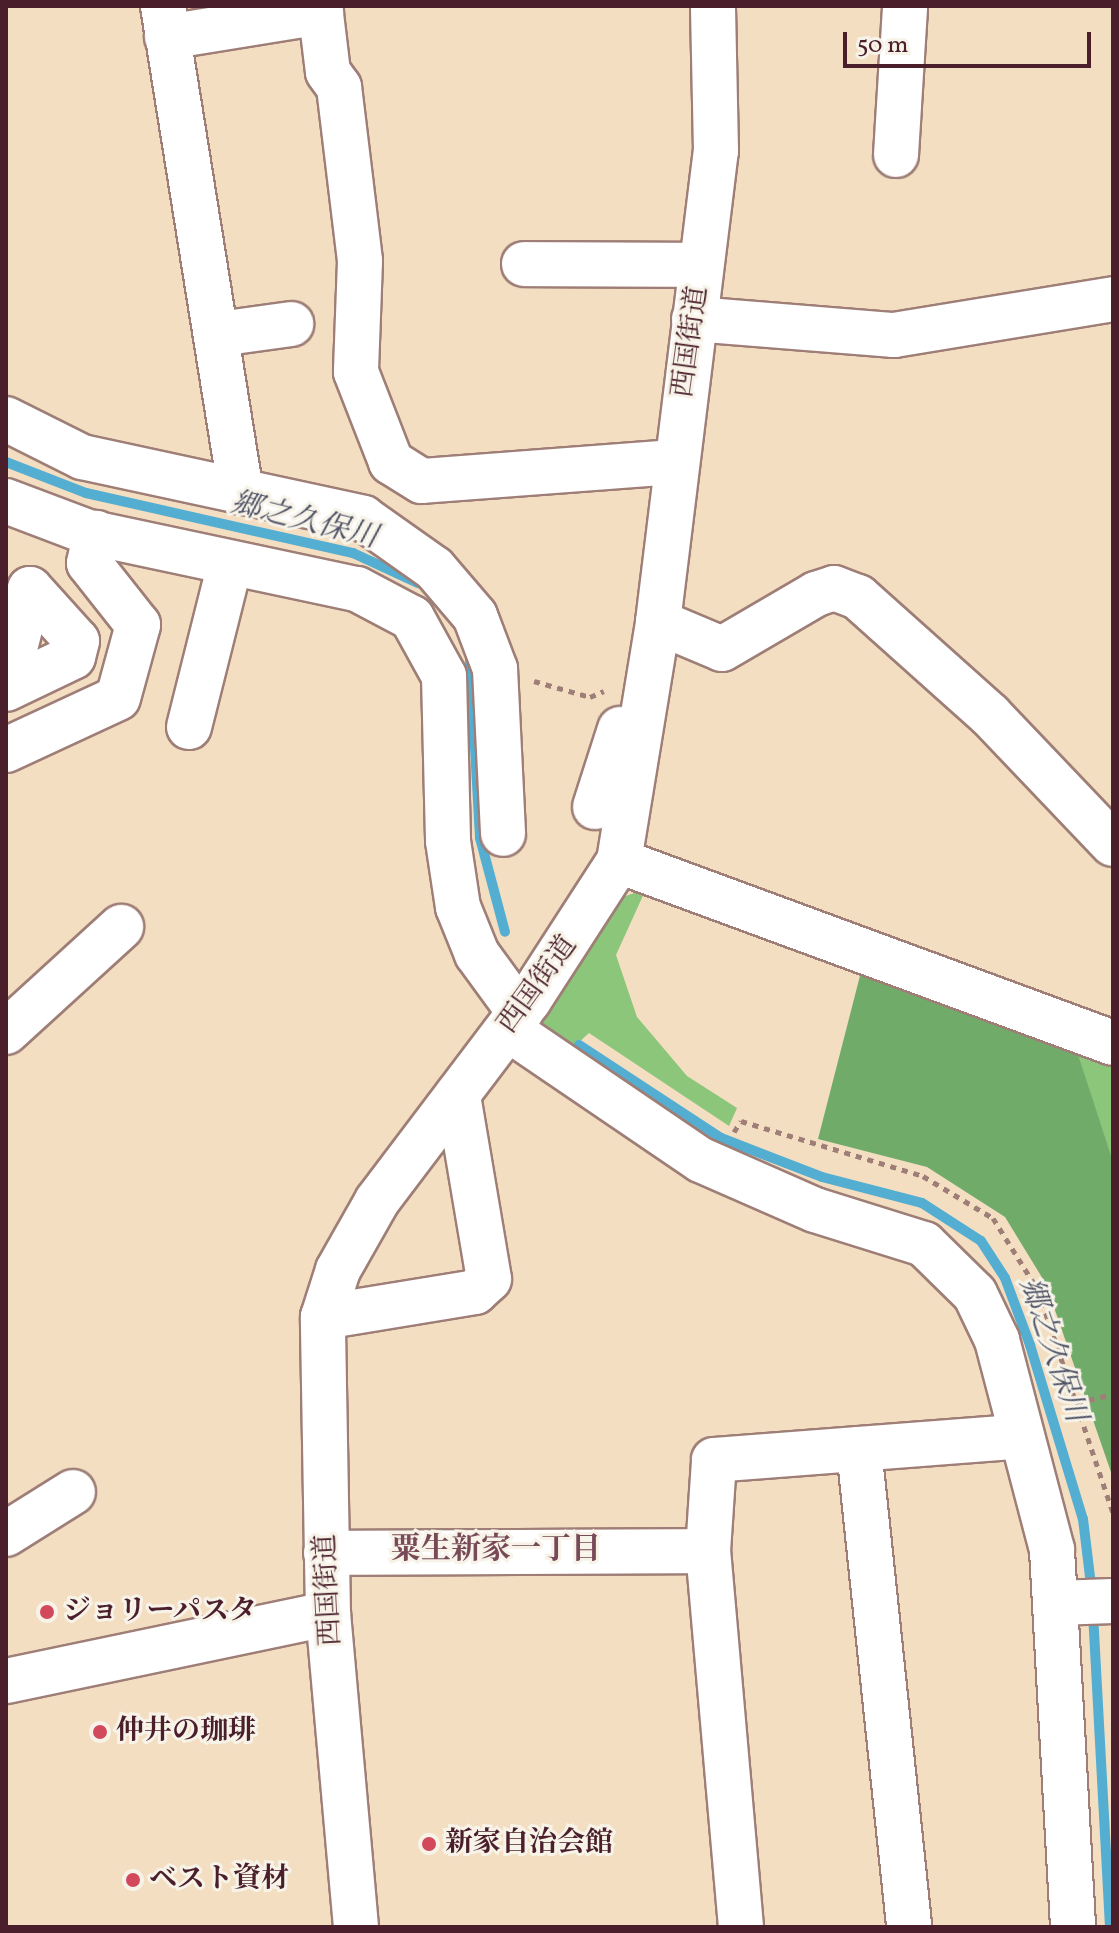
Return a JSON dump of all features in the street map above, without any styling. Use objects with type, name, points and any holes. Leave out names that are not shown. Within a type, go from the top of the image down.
[{"type":"street","name":"西国街道","points":[[356,1927],[328,1614],[323,1317],[338,1270],[377,1201],[514,1021],[619,861],[716,151],[713,6]]},
{"type":"street","points":[[896,155],[905,6]]},
{"type":"street","points":[[241,492],[219,334],[165,22],[321,9],[328,72],[339,87],[360,261],[356,372],[391,462],[422,481],[675,462]]},
{"type":"street","points":[[524,264],[701,265]]},
{"type":"street","points":[[694,319],[894,335],[1113,299]]},
{"type":"street","points":[[219,334],[291,324]]},
{"type":"street","points":[[6,419],[82,457],[363,518],[399,539],[420,542],[477,576],[495,598],[505,662],[503,834]]},
{"type":"street","points":[[6,501],[96,533],[382,596],[433,645],[445,682],[453,886],[477,954],[514,1021],[718,1161],[941,1254],[989,1320],[1016,1437],[1047,1526],[1062,1603],[1073,1927]]},
{"type":"street","points":[[18,746],[118,698],[138,625],[89,563],[96,533]]},
{"type":"street","points":[[189,727],[230,564]]},
{"type":"street","points":[[595,807],[650,648],[722,649],[816,594],[834,588],[858,597],[990,715],[1113,844]]},
{"type":"street","points":[[619,861],[1113,1043]]},
{"type":"street","points":[[6,1032],[121,927]]},
{"type":"street","points":[[323,1317],[475,1292],[489,1279],[458,1095]]},
{"type":"street","points":[[741,1927],[708,1551],[714,1460],[1016,1437]]},
{"type":"street","points":[[859,1449],[909,1927]]},
{"type":"street","points":[[6,1534],[73,1492]]},
{"type":"street","points":[[326,1553],[562,1558],[708,1551]]},
{"type":"street","points":[[1062,1603],[1113,1601]]},
{"type":"street","points":[[6,1681],[328,1614]]},
{"type":"path","points":[[505,662],[553,690],[590,697],[650,648]]},
{"type":"path","points":[[1060,1355],[1113,1513]]},
{"type":"path","points":[[1077,1403],[1113,1394]]},
{"type":"green space","points":[[646,889],[616,955],[637,1017],[687,1076],[737,1108],[729,1126],[589,1033],[564,1056],[545,1044],[537,1019],[617,899]]},
{"type":"green space","points":[[862,968],[1076,1048],[1113,1162],[1113,1478],[1046,1284],[1005,1217],[927,1167],[818,1139]]},
{"type":"green space","points":[[1076,1048],[1113,1063],[1112,1163]]},
{"type":"waterway","name":"郷之久保川","points":[[6,462],[86,493],[353,553],[418,583]]},
{"type":"waterway","name":"郷之久保川","points":[[470,658],[480,838],[505,932]]},
{"type":"waterway","name":"郷之久保川","points":[[579,1045],[721,1138],[822,1177],[922,1203],[981,1241],[1005,1278],[1030,1345],[1083,1519],[1092,1593]]},
{"type":"waterway","name":"郷之久保川","points":[[1093,1613],[1110,1927]]},
{"type":"place","name":"ジョリーパスタ","points":[[47,1612]]},
{"type":"place","name":"仲井の珈琲","points":[[100,1732]]},
{"type":"place","name":"新家自治会館","points":[[429,1844]]},
{"type":"place","name":"ベスト資材","points":[[133,1880]]},
{"type":"district","name":"粟生新家一丁目","points":[[496,1550]]}]
